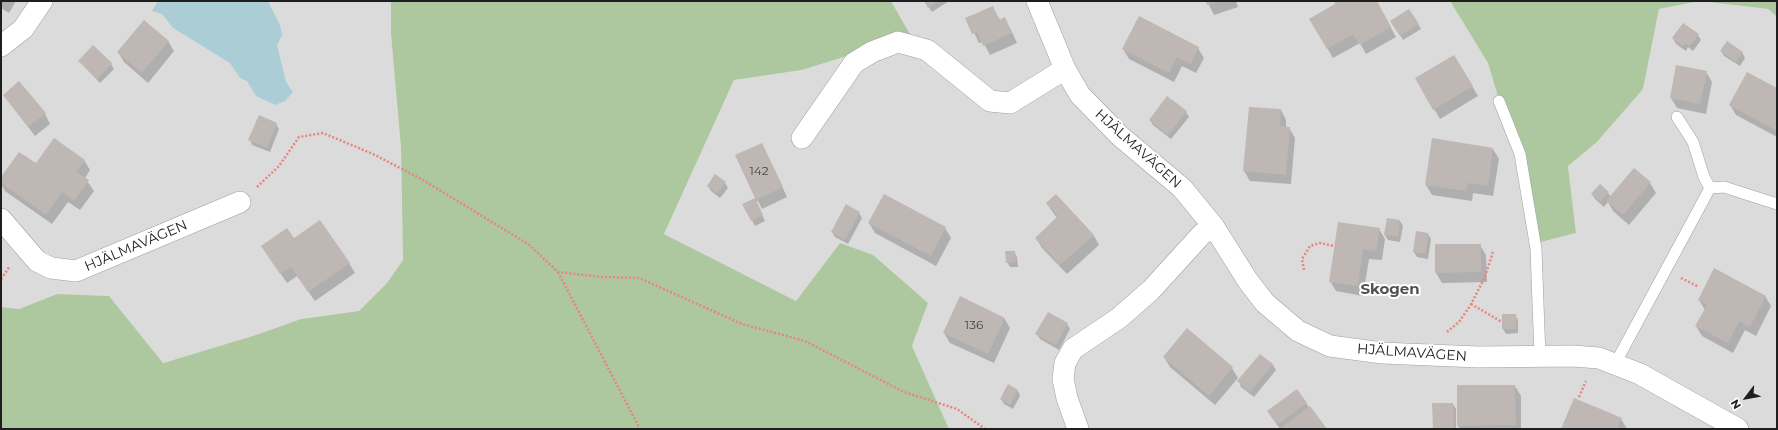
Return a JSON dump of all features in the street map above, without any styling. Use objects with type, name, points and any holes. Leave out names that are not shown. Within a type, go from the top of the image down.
[{"type":"street","points":[[2,42],[23,29],[42,1]]},
{"type":"street","name":"HJÄLMAVÄGEN","points":[[1036,1],[1065,69],[1080,95],[1120,136],[1182,188],[1214,226],[1248,281],[1265,303],[1298,331],[1330,346],[1382,353],[1419,355],[1573,356],[1599,358],[1640,374],[1738,429]]},
{"type":"street","points":[[802,138],[854,63],[872,52],[898,42],[927,50],[990,101],[1010,103],[1065,69]]},
{"type":"street","name":"HJÄLMAVÄGEN","points":[[1,219],[37,262],[51,268],[76,271],[240,202]]},
{"type":"street","points":[[1078,429],[1067,398],[1063,379],[1065,363],[1073,350],[1130,309],[1151,290],[1202,234],[1214,226]]},
{"type":"lane","points":[[1499,101],[1520,154],[1536,249],[1540,356]]},
{"type":"lane","points":[[1677,117],[1693,142],[1704,177],[1710,188]]},
{"type":"lane","points":[[1710,188],[1724,187],[1777,204]]},
{"type":"lane","points":[[1615,364],[1710,188]]},
{"type":"path","points":[[240,202],[279,166],[299,137],[323,133],[374,154],[423,180],[528,244],[558,272],[640,429]]},
{"type":"path","points":[[1304,270],[1302,258],[1310,246],[1320,243],[1334,246]]},
{"type":"path","points":[[1419,355],[1459,322],[1471,304],[1484,279],[1493,252]]},
{"type":"path","points":[[558,272],[602,277],[640,278],[742,324],[805,341],[904,392],[956,409],[985,429]]},
{"type":"path","points":[[1471,304],[1502,322]]},
{"type":"shaded area","points":[[1,1],[391,1],[391,34],[401,148],[403,260],[387,283],[359,311],[301,319],[256,335],[162,363],[109,296],[57,294],[19,309],[1,307]]},
{"type":"shaded area","points":[[891,1],[1450,1],[1488,63],[1541,242],[1576,233],[1568,166],[1597,142],[1643,89],[1659,9],[1700,1],[1768,9],[1777,17],[1777,429],[949,429],[912,346],[928,303],[840,243],[796,301],[664,234],[734,80],[802,70],[911,36]]},
{"type":"green space","points":[[391,1],[891,1],[911,36],[802,70],[734,80],[664,234],[796,301],[840,243],[873,255],[928,303],[912,346],[949,429],[1,429],[1,307],[19,309],[57,294],[109,296],[163,363],[256,335],[301,319],[359,311],[387,283],[403,260],[401,148],[391,34]]},
{"type":"green space","points":[[1450,1],[1700,1],[1659,9],[1643,89],[1597,142],[1568,166],[1576,233],[1541,242],[1488,63]]},
{"type":"green space","points":[[1700,1],[1777,1],[1777,17],[1768,9]]},
{"type":"water","points":[[158,1],[268,1],[280,25],[282,35],[277,45],[286,82],[293,92],[285,101],[275,105],[256,96],[247,81],[240,78],[230,63],[173,28],[162,14],[152,11]]},
{"type":"building","points":[[924,1],[939,1],[928,8]]},
{"type":"building","points":[[1206,1],[1219,1],[1207,5]]},
{"type":"building","points":[[1334,1],[1377,1],[1391,27],[1360,45],[1353,34],[1327,49],[1309,19],[1335,4]]},
{"type":"building","points":[[993,6],[999,20],[1005,17],[1012,33],[983,46],[977,32],[972,34],[965,18]]},
{"type":"building","points":[[1409,9],[1419,24],[1400,36],[1390,21]]},
{"type":"building","points":[[1139,16],[1199,47],[1191,64],[1177,57],[1169,73],[1122,49]]},
{"type":"building","points":[[144,20],[169,41],[142,73],[117,52]]},
{"type":"building","points":[[1683,23],[1699,34],[1690,46],[1685,43],[1683,46],[1672,38]]},
{"type":"building","points":[[1727,41],[1743,52],[1736,62],[1720,51]]},
{"type":"building","points":[[93,45],[112,63],[97,79],[78,61]]},
{"type":"building","points":[[1454,55],[1473,86],[1433,110],[1415,78]]},
{"type":"building","points":[[1676,65],[1707,71],[1700,104],[1670,98]]},
{"type":"building","points":[[1747,72],[1777,88],[1777,131],[1729,105]]},
{"type":"building","points":[[19,81],[46,113],[28,127],[3,95]]},
{"type":"building","points":[[1167,96],[1187,111],[1168,135],[1149,120]]},
{"type":"building","points":[[1249,107],[1281,109],[1280,126],[1290,127],[1286,175],[1243,171]]},
{"type":"building","points":[[259,115],[277,123],[267,148],[248,140]]},
{"type":"building","points":[[54,138],[85,160],[77,172],[89,180],[74,201],[62,192],[46,215],[1,183],[1,177],[19,152],[36,163]]},
{"type":"building","points":[[1432,138],[1493,148],[1488,186],[1468,183],[1466,191],[1425,185]]},
{"type":"building","points":[[762,143],[783,187],[756,200],[763,215],[751,221],[742,204],[755,198],[735,155]]},
{"type":"building","points":[[1634,168],[1651,182],[1623,215],[1606,201]]},
{"type":"building","points":[[715,174],[726,182],[717,193],[707,186]]},
{"type":"building","points":[[1600,184],[1609,192],[1601,202],[1591,194]]},
{"type":"building","points":[[884,194],[946,227],[931,256],[868,223]]},
{"type":"building","points":[[1056,194],[1094,235],[1060,265],[1035,238],[1058,216],[1046,203]]},
{"type":"building","points":[[846,204],[860,212],[845,240],[831,232]]},
{"type":"building","points":[[1387,218],[1400,220],[1398,237],[1384,235]]},
{"type":"building","points":[[320,220],[350,263],[308,292],[291,267],[280,274],[261,246],[287,228],[294,238]]},
{"type":"building","points":[[1338,222],[1380,228],[1376,251],[1363,249],[1358,286],[1329,282]]},
{"type":"building","points":[[1416,231],[1428,233],[1426,254],[1413,252]]},
{"type":"building","points":[[1435,244],[1481,244],[1481,272],[1435,273]]},
{"type":"building","points":[[1005,251],[1015,251],[1016,262],[1006,263]]},
{"type":"building","points":[[1714,268],[1766,296],[1750,327],[1739,321],[1728,343],[1695,326],[1707,305],[1698,300]]},
{"type":"building","points":[[960,296],[1005,318],[988,354],[943,333]]},
{"type":"building","points":[[1048,312],[1068,323],[1056,345],[1035,334]]},
{"type":"building","points":[[1502,314],[1516,314],[1516,329],[1502,329]]},
{"type":"building","points":[[1187,328],[1233,367],[1209,396],[1163,357]]},
{"type":"building","points":[[1260,354],[1273,364],[1250,392],[1237,381]]},
{"type":"building","points":[[1008,384],[1018,390],[1010,405],[1000,399]]},
{"type":"building","points":[[1457,385],[1515,385],[1516,425],[1457,426]]},
{"type":"building","points":[[1297,389],[1307,403],[1277,425],[1267,411]]},
{"type":"building","points":[[1574,398],[1622,418],[1617,429],[1561,429]]},
{"type":"building","points":[[1432,403],[1453,403],[1454,429],[1433,429]]},
{"type":"building","points":[[1310,406],[1327,429],[1279,429]]},
{"type":"district","name":"Skogen","points":[[1390,290]]}]
